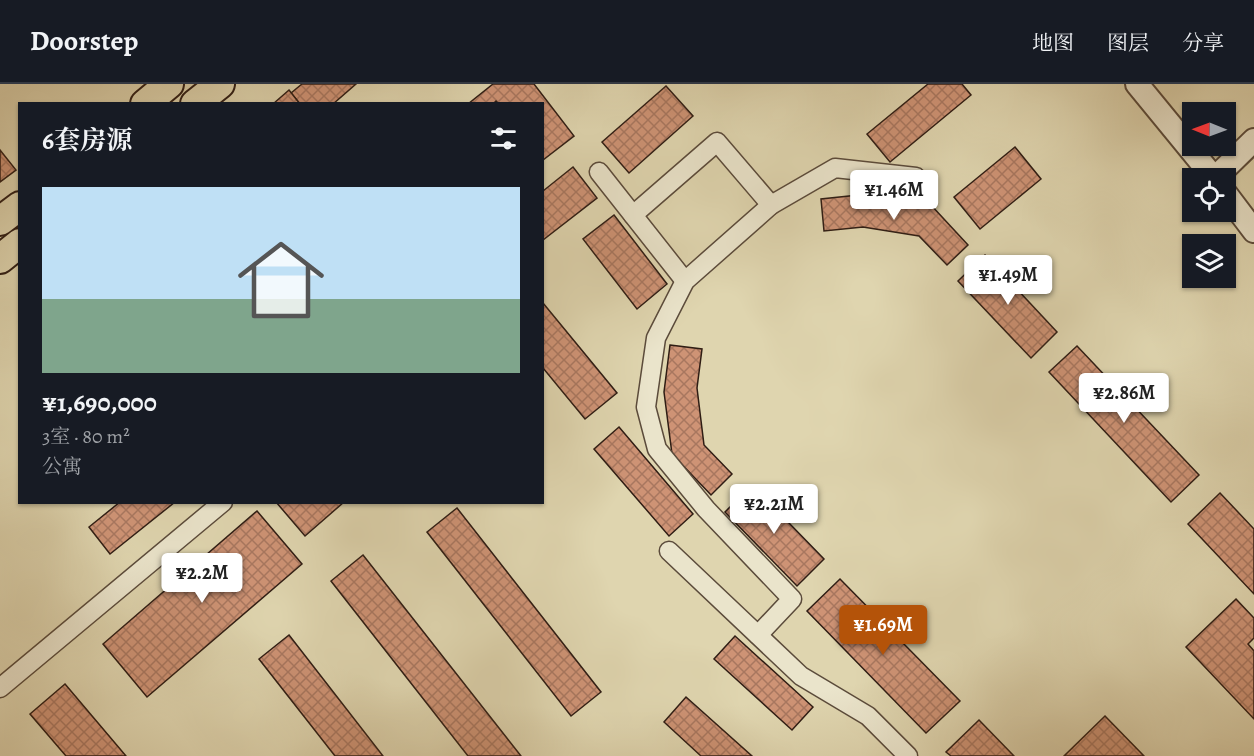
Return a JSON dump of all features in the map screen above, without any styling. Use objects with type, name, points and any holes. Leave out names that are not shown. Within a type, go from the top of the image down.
[{"type":"main road","points":[[147,102],[169,84]]},
{"type":"main road","points":[[198,102],[220,84]]},
{"type":"main road","points":[[0,221],[18,208]]},
{"type":"main road","points":[[0,259],[18,245]]},
{"type":"street","points":[[1137,84],[1207,168]]},
{"type":"street","points":[[1225,168],[1254,140]]},
{"type":"street","points":[[633,215],[717,142],[771,205]]},
{"type":"street","points":[[758,635],[792,599],[706,509],[657,449],[646,407],[656,338],[685,281],[771,205],[835,168],[916,177]]},
{"type":"street","points":[[599,172],[685,281]]},
{"type":"street","points":[[1236,207],[1254,231]]},
{"type":"street","points":[[0,688],[221,504]]},
{"type":"street","points":[[669,551],[801,676],[868,716],[908,756]]},
{"type":"building","points":[[302,84],[356,84],[335,102],[298,102],[291,93]]},
{"type":"building","points":[[493,84],[534,84],[574,136],[544,159],[544,102],[470,102]]},
{"type":"building","points":[[928,84],[962,84],[971,95],[890,162],[867,134]]},
{"type":"building","points":[[666,86],[693,116],[629,173],[602,142]]},
{"type":"building","points":[[289,90],[298,102],[275,102]]},
{"type":"building","points":[[1015,147],[1041,179],[980,229],[954,197]]},
{"type":"building","points":[[0,150],[16,170],[0,182]]},
{"type":"building","points":[[573,167],[597,198],[544,239],[544,190]]},
{"type":"building","points":[[868,194],[930,204],[968,245],[947,265],[919,236],[863,227],[824,231],[821,199]]},
{"type":"building","points":[[614,215],[667,284],[637,309],[583,239]]},
{"type":"building","points":[[985,255],[1057,332],[1031,358],[958,281]]},
{"type":"building","points":[[544,304],[617,393],[585,419],[544,369]]},
{"type":"building","points":[[670,345],[702,349],[697,388],[704,445],[732,474],[711,495],[672,454],[664,392]]},
{"type":"building","points":[[1077,346],[1199,475],[1171,502],[1049,372]]},
{"type":"building","points":[[619,427],[693,514],[669,536],[594,449]]},
{"type":"building","points":[[752,485],[824,559],[797,586],[725,512]]},
{"type":"building","points":[[1220,493],[1254,529],[1254,594],[1188,524]]},
{"type":"building","points":[[118,504],[172,504],[110,554],[89,527]]},
{"type":"building","points":[[278,504],[342,504],[305,536]]},
{"type":"building","points":[[457,508],[601,692],[571,716],[427,532]]},
{"type":"building","points":[[257,511],[302,564],[147,697],[103,644]]},
{"type":"building","points":[[363,555],[521,756],[468,756],[331,581]]},
{"type":"building","points":[[840,579],[960,701],[926,733],[807,611]]},
{"type":"building","points":[[1236,599],[1254,618],[1254,638],[1248,644],[1254,651],[1254,719],[1186,647]]},
{"type":"building","points":[[289,635],[383,756],[335,756],[259,659]]},
{"type":"building","points":[[735,636],[813,707],[792,730],[714,659]]},
{"type":"building","points":[[65,684],[126,756],[66,756],[30,714]]},
{"type":"building","points":[[686,697],[752,756],[701,756],[664,722]]},
{"type":"building","points":[[1105,716],[1144,756],[1064,756]]},
{"type":"building","points":[[979,720],[1014,756],[951,756],[946,752]]}]
